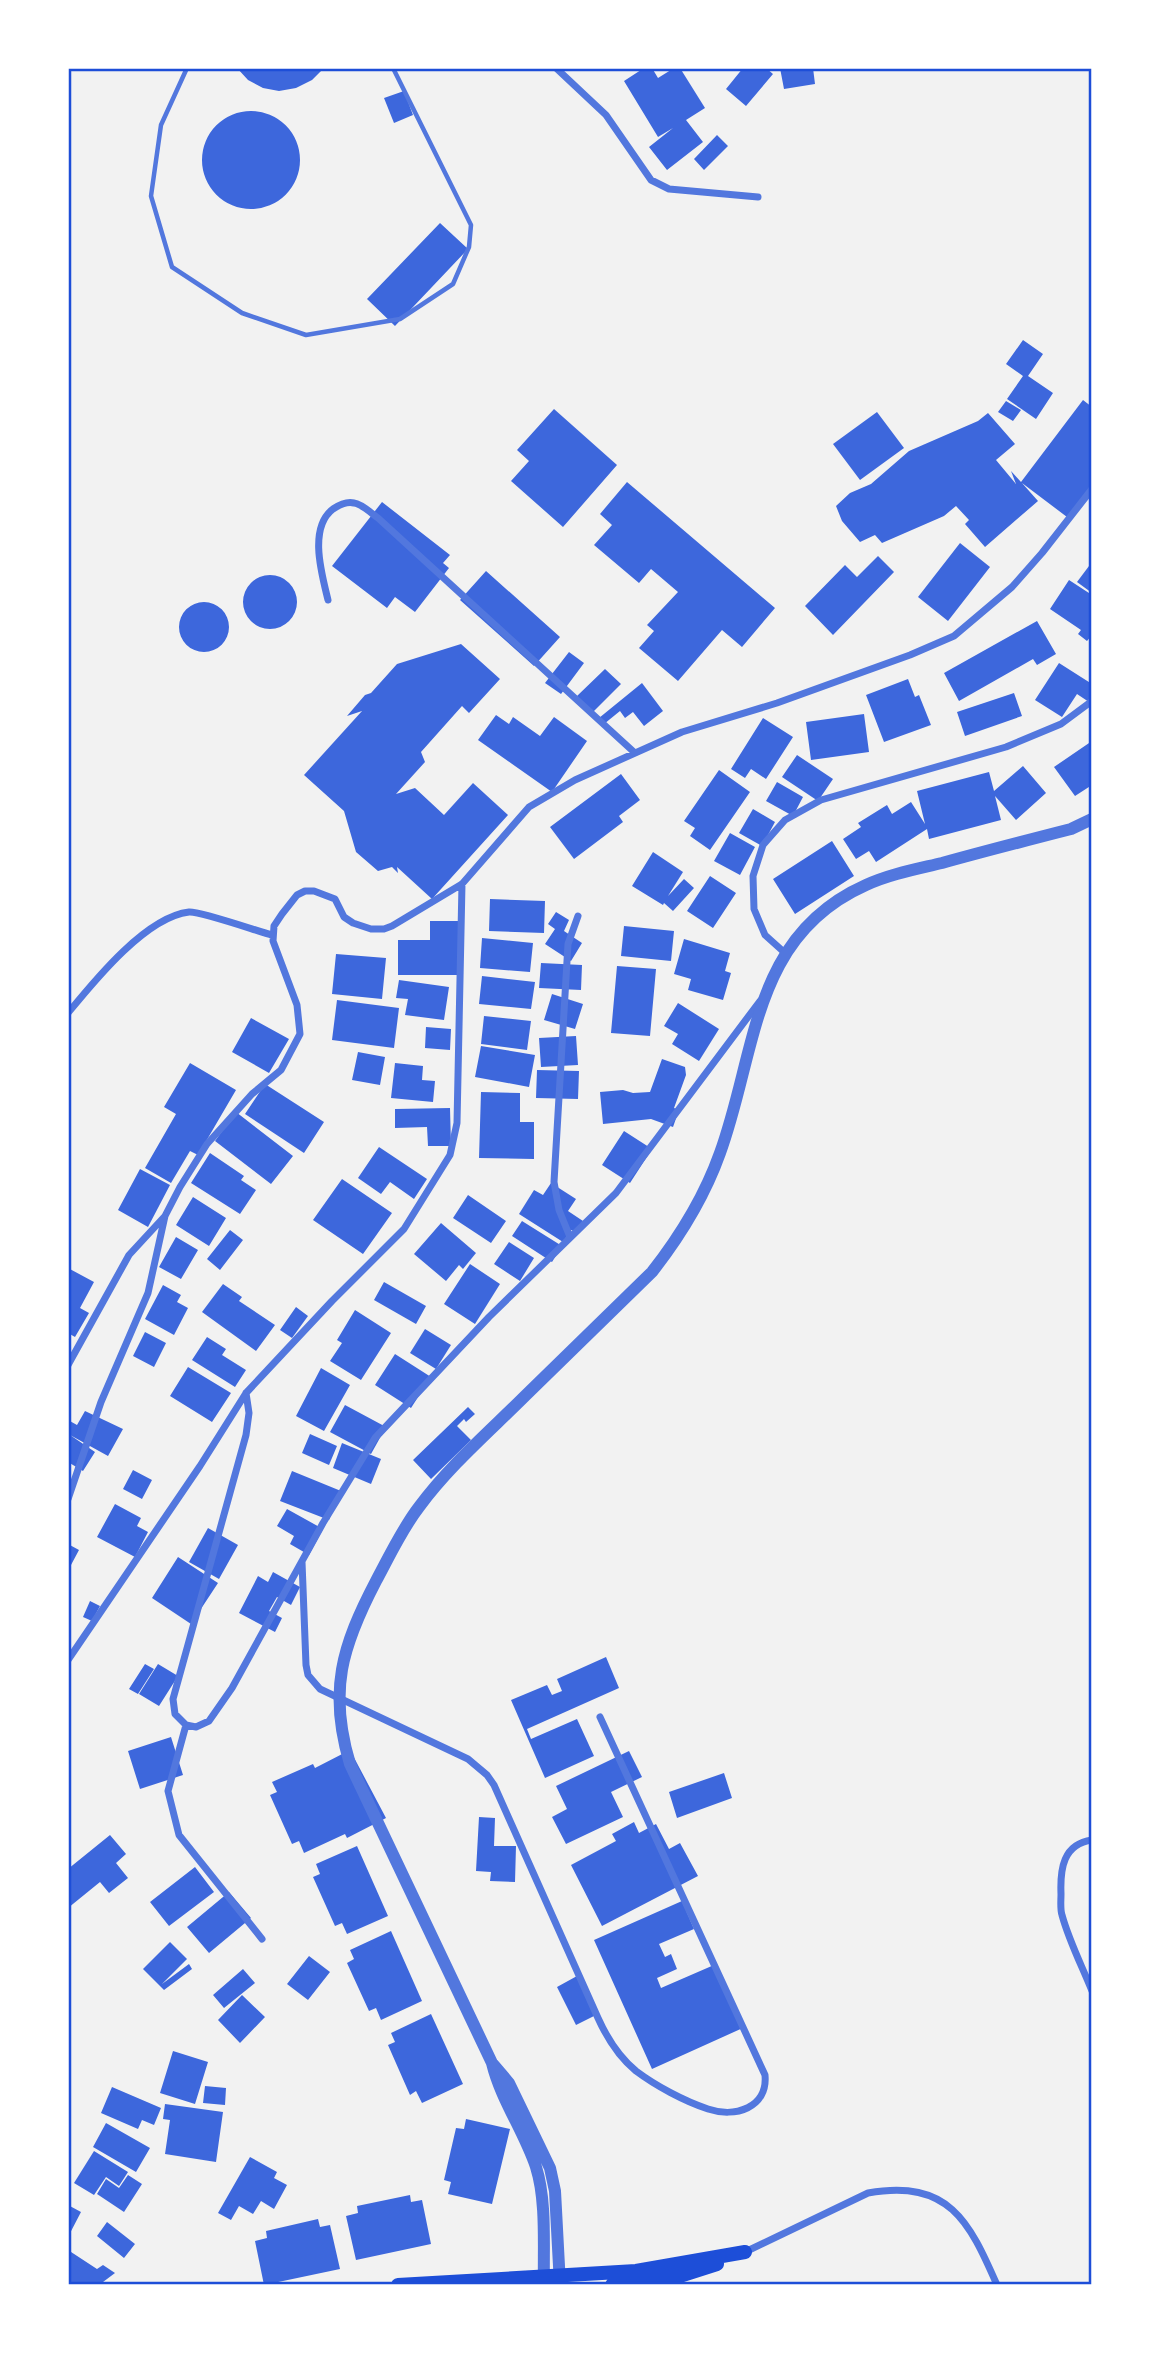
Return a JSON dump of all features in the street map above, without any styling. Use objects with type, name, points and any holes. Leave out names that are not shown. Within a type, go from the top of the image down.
[{"type":"main road","points":[[398,2285],[559,2280],[650,2269],[745,2252]]},
{"type":"main road","points":[[612,2285],[667,2280],[697,2272],[745,2252]]},
{"type":"street","points":[[556,68],[607,115],[651,180],[669,189],[758,197]]},
{"type":"street","points":[[68,1499],[101,1402],[148,1293],[165,1216],[207,1144],[252,1094],[281,1070],[300,1034],[297,1005],[272,935],[274,926],[297,895],[314,891],[335,899],[344,917],[353,923],[371,929],[384,929],[462,884],[529,807],[575,780],[682,732],[777,703],[910,655],[954,636],[1012,587],[1092,489]]},
{"type":"street","points":[[328,600],[319,560],[319,536],[328,513],[341,504],[355,503],[377,518],[635,753]]},
{"type":"street","points":[[785,953],[765,934],[754,909],[753,876],[763,845],[785,820],[821,800],[1006,747],[1061,724],[1092,701]]},
{"type":"street","points":[[544,2281],[542,2189],[539,2177],[499,2086],[492,2063],[350,1764],[340,1722],[339,1698],[346,1647],[355,1621],[418,1508],[456,1464],[652,1272],[692,1216],[708,1187],[722,1149],[764,996],[785,953],[807,925],[835,902],[866,884],[1071,829],[1092,819]]},
{"type":"street","points":[[68,1660],[186,1487],[246,1393],[404,1229],[450,1155],[457,1123],[462,884]]},
{"type":"street","points":[[68,1013],[128,947],[156,924],[191,912],[272,935]]},
{"type":"street","points":[[570,1237],[559,1210],[554,1182],[568,944],[578,916]]},
{"type":"street","points":[[246,1393],[249,1413],[246,1436],[173,1699],[175,1714],[186,1724],[196,1727],[209,1721],[232,1688],[323,1523],[375,1438],[489,1317],[616,1193],[764,996]]},
{"type":"street","points":[[68,1365],[129,1255],[165,1216]]},
{"type":"street","points":[[302,1562],[308,1675],[320,1689],[468,1759],[486,1775],[494,1785],[598,2018],[622,2057],[648,2079],[700,2106],[719,2112],[750,2108],[765,2091],[765,2075],[600,1717]]},
{"type":"street","points":[[186,1724],[168,1791],[179,1835],[262,1939]]},
{"type":"street","points":[[1092,1840],[1079,1843],[1066,1855],[1060,1870],[1062,1914],[1092,1991]]},
{"type":"street","points":[[492,2063],[509,2083],[550,2168],[555,2191],[559,2280]]},
{"type":"street","points":[[745,2252],[868,2193],[910,2190],[930,2196],[948,2206],[964,2220],[976,2237],[998,2285]]},
{"type":"lane","points":[[187,68],[161,125],[151,196],[172,267],[242,313],[306,335],[400,319],[453,284],[469,247],[471,225],[393,68]]},
{"type":"building","points":[[237,68],[324,68],[312,80],[296,88],[279,91],[263,88],[248,80]]},
{"type":"building","points":[[644,68],[652,68],[658,78],[674,68],[680,68],[705,108],[686,120],[703,142],[667,170],[649,147],[673,128],[658,137],[624,81]]},
{"type":"building","points":[[743,68],[766,68],[773,74],[746,106],[726,89]]},
{"type":"building","points":[[780,68],[813,68],[815,84],[784,89]]},
{"type":"building","points":[[404,91],[413,115],[394,123],[384,98]]},
{"type":"building","points":[[251,111],[270,115],[286,125],[296,141],[300,160],[296,179],[286,195],[270,205],[251,209],[232,205],[216,195],[206,179],[202,160],[206,141],[216,125],[232,115]]},
{"type":"building","points":[[717,135],[728,146],[704,170],[694,159]]},
{"type":"building","points":[[440,223],[468,249],[395,326],[367,299]]},
{"type":"building","points":[[1023,340],[1043,354],[1028,376],[1053,393],[1036,419],[1007,399],[1023,376],[1006,364]]},
{"type":"building","points":[[1083,400],[1092,407],[1092,485],[1067,517],[1022,483],[1038,501],[985,547],[965,524],[969,520],[956,506],[944,516],[882,543],[875,535],[860,542],[842,521],[836,506],[850,493],[871,484],[909,451],[978,421],[988,413],[1015,444],[996,460],[1016,484],[1011,471],[1021,482]]},
{"type":"building","points":[[1006,401],[1021,410],[1013,421],[998,412]]},
{"type":"building","points":[[554,409],[617,465],[563,527],[511,481],[529,461],[517,450]]},
{"type":"building","points":[[877,412],[904,448],[860,480],[833,444]]},
{"type":"building","points":[[627,482],[775,608],[742,647],[722,630],[678,681],[639,648],[654,631],[647,625],[678,592],[651,569],[639,583],[594,545],[612,525],[600,514]]},
{"type":"building","points":[[382,502],[450,555],[443,563],[449,568],[415,612],[395,597],[387,608],[332,566]]},
{"type":"building","points":[[960,543],[990,567],[948,621],[918,597]]},
{"type":"building","points":[[878,556],[894,572],[833,635],[805,606],[845,565],[857,577]]},
{"type":"building","points":[[1092,562],[1092,593],[1077,582]]},
{"type":"building","points":[[486,571],[560,637],[534,666],[460,600]]},
{"type":"building","points":[[270,575],[289,583],[297,602],[289,621],[270,629],[251,621],[243,602],[251,583]]},
{"type":"building","points":[[1069,580],[1092,595],[1092,635],[1087,641],[1078,634],[1081,630],[1050,609]]},
{"type":"building","points":[[204,602],[222,609],[229,627],[222,645],[204,652],[186,645],[179,627],[186,609]]},
{"type":"building","points":[[1037,621],[1056,654],[1037,665],[1033,659],[959,701],[944,673]]},
{"type":"building","points":[[461,644],[500,679],[469,713],[462,706],[421,752],[425,762],[396,794],[415,788],[444,815],[473,783],[508,815],[432,899],[397,867],[398,873],[392,867],[378,871],[356,852],[344,811],[304,775],[362,711],[347,716],[397,664]]},
{"type":"building","points":[[569,652],[584,663],[561,694],[545,683]]},
{"type":"building","points":[[1059,663],[1092,684],[1092,704],[1077,694],[1062,717],[1035,700]]},
{"type":"building","points":[[605,669],[621,684],[593,712],[577,696]]},
{"type":"building","points":[[908,679],[915,697],[919,695],[931,725],[884,742],[866,695]]},
{"type":"building","points":[[642,683],[663,711],[644,726],[633,712],[625,718],[620,711],[604,724],[599,718]]},
{"type":"building","points":[[1014,693],[1022,716],[965,736],[957,712]]},
{"type":"building","points":[[864,714],[869,752],[811,760],[806,722]]},
{"type":"building","points":[[496,715],[509,724],[513,717],[540,736],[554,717],[587,741],[552,792],[478,740]]},
{"type":"building","points":[[763,718],[793,737],[766,779],[751,769],[745,778],[731,769]]},
{"type":"building","points":[[1092,741],[1092,785],[1075,796],[1054,767]]},
{"type":"building","points":[[797,755],[833,779],[818,801],[782,777]]},
{"type":"building","points":[[1023,766],[1046,793],[1016,820],[995,796],[1001,820],[929,839],[927,829],[876,862],[869,851],[856,859],[843,839],[861,827],[858,823],[887,805],[892,814],[911,802],[925,824],[917,791],[989,772],[994,791]]},
{"type":"building","points":[[719,770],[750,792],[710,850],[690,836],[695,828],[684,821]]},
{"type":"building","points":[[621,774],[640,800],[619,816],[623,822],[574,859],[550,827]]},
{"type":"building","points":[[777,782],[803,797],[793,816],[766,801]]},
{"type":"building","points":[[753,809],[775,822],[762,846],[739,833]]},
{"type":"building","points":[[730,833],[755,847],[740,875],[714,861]]},
{"type":"building","points":[[832,841],[854,876],[795,914],[773,879]]},
{"type":"building","points":[[653,852],[683,872],[668,896],[684,879],[694,888],[673,911],[664,903],[663,905],[632,886]]},
{"type":"building","points":[[710,876],[736,893],[713,928],[687,911]]},
{"type":"building","points":[[490,899],[545,901],[544,933],[489,931]]},
{"type":"building","points":[[556,912],[569,920],[564,931],[582,943],[571,961],[545,944],[555,929],[548,924]]},
{"type":"building","points":[[430,921],[459,921],[459,975],[398,975],[398,940],[430,940]]},
{"type":"building","points":[[624,926],[674,931],[671,961],[621,956]]},
{"type":"building","points":[[482,938],[533,943],[530,972],[480,968]]},
{"type":"building","points":[[684,939],[730,953],[725,971],[731,973],[723,1000],[688,990],[691,979],[674,974]]},
{"type":"building","points":[[336,954],[386,958],[382,999],[332,994]]},
{"type":"building","points":[[541,963],[582,965],[581,990],[539,988]]},
{"type":"building","points":[[617,966],[656,969],[650,1036],[611,1033]]},
{"type":"building","points":[[482,976],[535,982],[531,1009],[479,1004]]},
{"type":"building","points":[[399,980],[449,987],[444,1020],[405,1015],[408,999],[396,998]]},
{"type":"building","points":[[552,994],[583,1004],[575,1029],[544,1020]]},
{"type":"building","points":[[337,1000],[399,1008],[394,1048],[332,1040]]},
{"type":"building","points":[[678,1003],[719,1029],[699,1061],[672,1044],[678,1034],[664,1026]]},
{"type":"building","points":[[484,1016],[531,1021],[527,1050],[481,1044]]},
{"type":"building","points":[[251,1018],[289,1039],[269,1073],[232,1052]]},
{"type":"building","points":[[426,1027],[451,1029],[450,1050],[425,1048]]},
{"type":"building","points":[[576,1036],[578,1065],[541,1067],[539,1038]]},
{"type":"building","points":[[481,1046],[535,1055],[529,1087],[475,1077]]},
{"type":"building","points":[[358,1052],[385,1057],[380,1085],[352,1080]]},
{"type":"building","points":[[662,1059],[685,1067],[686,1075],[674,1108],[679,1110],[673,1127],[651,1119],[603,1124],[600,1092],[650,1092]]},
{"type":"building","points":[[190,1063],[236,1090],[198,1155],[190,1151],[171,1183],[145,1168],[176,1114],[164,1107]]},
{"type":"building","points":[[395,1063],[423,1066],[422,1080],[435,1081],[433,1102],[391,1098]]},
{"type":"building","points":[[537,1070],[579,1071],[578,1099],[536,1098]]},
{"type":"building","points":[[265,1084],[324,1122],[304,1153],[245,1114]]},
{"type":"building","points":[[481,1092],[520,1093],[520,1122],[534,1122],[534,1159],[479,1158]]},
{"type":"building","points":[[450,1108],[451,1146],[428,1146],[427,1127],[395,1128],[395,1109]]},
{"type":"building","points":[[236,1112],[293,1156],[271,1184],[215,1141]]},
{"type":"building","points":[[624,1131],[652,1149],[630,1183],[602,1165]]},
{"type":"building","points":[[379,1147],[427,1179],[414,1199],[390,1182],[381,1194],[358,1178]]},
{"type":"building","points":[[210,1153],[244,1176],[241,1180],[256,1190],[240,1214],[191,1183]]},
{"type":"building","points":[[140,1169],[170,1185],[148,1227],[118,1210]]},
{"type":"building","points":[[342,1179],[392,1213],[363,1254],[313,1220]]},
{"type":"building","points":[[551,1183],[576,1199],[568,1211],[583,1221],[575,1232],[571,1230],[563,1242],[519,1214],[534,1190],[543,1195]]},
{"type":"building","points":[[468,1195],[506,1221],[491,1243],[453,1218]]},
{"type":"building","points":[[193,1197],[226,1218],[209,1246],[176,1225]]},
{"type":"building","points":[[522,1221],[562,1246],[552,1262],[512,1236]]},
{"type":"building","points":[[441,1223],[476,1253],[463,1269],[459,1265],[446,1281],[414,1254]]},
{"type":"building","points":[[230,1230],[243,1240],[220,1270],[207,1259]]},
{"type":"building","points":[[176,1237],[198,1250],[181,1279],[159,1267]]},
{"type":"building","points":[[509,1242],[534,1258],[520,1281],[494,1264]]},
{"type":"building","points":[[470,1264],[500,1284],[475,1324],[444,1304]]},
{"type":"building","points":[[68,1268],[94,1282],[80,1308],[89,1313],[75,1337],[68,1333]]},
{"type":"building","points":[[384,1282],[426,1306],[416,1324],[374,1300]]},
{"type":"building","points":[[223,1284],[242,1297],[239,1301],[275,1325],[256,1351],[202,1312]]},
{"type":"building","points":[[163,1285],[181,1295],[177,1302],[188,1308],[174,1335],[145,1319]]},
{"type":"building","points":[[296,1307],[308,1316],[292,1338],[280,1330]]},
{"type":"building","points":[[355,1310],[391,1333],[361,1380],[330,1361],[342,1343],[337,1340]]},
{"type":"building","points":[[425,1329],[451,1345],[436,1369],[410,1353]]},
{"type":"building","points":[[145,1332],[166,1343],[154,1367],[133,1356]]},
{"type":"building","points":[[207,1337],[226,1349],[222,1355],[246,1370],[235,1387],[192,1360]]},
{"type":"building","points":[[395,1354],[431,1377],[411,1408],[375,1385]]},
{"type":"building","points":[[188,1367],[231,1393],[212,1422],[170,1396]]},
{"type":"building","points":[[321,1368],[350,1385],[324,1431],[296,1416]]},
{"type":"building","points":[[345,1405],[386,1427],[371,1454],[330,1432]]},
{"type":"building","points":[[468,1407],[475,1414],[457,1426],[471,1440],[431,1479],[413,1460]]},
{"type":"building","points":[[85,1411],[123,1429],[108,1456],[70,1435],[95,1452],[83,1471],[68,1462],[68,1420],[77,1425]]},
{"type":"building","points":[[310,1434],[337,1446],[329,1465],[302,1453]]},
{"type":"building","points":[[342,1443],[381,1459],[371,1484],[333,1468]]},
{"type":"building","points":[[133,1470],[152,1480],[142,1499],[123,1489]]},
{"type":"building","points":[[292,1471],[341,1491],[329,1520],[280,1501]]},
{"type":"building","points":[[115,1504],[141,1518],[137,1526],[148,1532],[135,1557],[97,1537]]},
{"type":"building","points":[[287,1509],[323,1529],[309,1555],[290,1544],[294,1536],[277,1526]]},
{"type":"building","points":[[208,1528],[238,1545],[219,1579],[189,1562]]},
{"type":"building","points":[[68,1544],[79,1550],[71,1565],[68,1564]]},
{"type":"building","points":[[178,1557],[218,1583],[191,1624],[152,1598]]},
{"type":"building","points":[[273,1572],[300,1587],[291,1605],[277,1597],[269,1611],[282,1618],[275,1632],[239,1613],[258,1576],[268,1582]]},
{"type":"building","points":[[90,1601],[100,1606],[92,1621],[83,1617]]},
{"type":"building","points":[[606,1657],[619,1688],[527,1729],[531,1739],[577,1719],[594,1756],[545,1778],[511,1700],[547,1685],[552,1695],[562,1691],[557,1679]]},
{"type":"building","points":[[145,1664],[154,1669],[138,1694],[129,1689]]},
{"type":"building","points":[[158,1664],[178,1676],[159,1706],[139,1694]]},
{"type":"building","points":[[171,1737],[183,1775],[140,1789],[128,1751]]},
{"type":"building","points":[[350,1750],[386,1818],[347,1838],[345,1834],[304,1853],[299,1841],[292,1844],[270,1795],[277,1792],[272,1782],[313,1764],[315,1768]]},
{"type":"building","points":[[629,1751],[642,1777],[611,1792],[623,1817],[566,1844],[552,1817],[567,1809],[556,1786]]},
{"type":"building","points":[[724,1773],[732,1798],[677,1818],[669,1792]]},
{"type":"building","points":[[479,1817],[495,1818],[494,1846],[516,1846],[515,1882],[490,1881],[491,1872],[476,1871]]},
{"type":"building","points":[[634,1822],[639,1833],[656,1824],[669,1849],[680,1843],[698,1876],[602,1926],[571,1865],[616,1841],[612,1834]]},
{"type":"building","points":[[110,1835],[126,1854],[116,1863],[128,1878],[109,1893],[100,1882],[68,1908],[68,1869]]},
{"type":"building","points":[[357,1846],[388,1916],[347,1934],[342,1923],[335,1926],[313,1877],[320,1874],[316,1864]]},
{"type":"building","points":[[195,1867],[214,1892],[169,1926],[150,1902]]},
{"type":"building","points":[[229,1892],[251,1918],[209,1953],[187,1927]]},
{"type":"building","points":[[682,1901],[694,1929],[659,1944],[665,1957],[671,1954],[677,1969],[657,1978],[661,1988],[714,1965],[745,2027],[652,2069],[594,1940]]},
{"type":"building","points":[[391,1931],[422,2001],[381,2020],[376,2008],[369,2011],[347,1963],[354,1959],[350,1950]]},
{"type":"building","points":[[170,1942],[187,1959],[162,1984],[189,1964],[192,1969],[164,1990],[143,1969]]},
{"type":"building","points":[[309,1956],[330,1972],[308,2000],[287,1984]]},
{"type":"building","points":[[243,1969],[255,1983],[224,2008],[213,1995]]},
{"type":"building","points":[[577,1976],[596,2015],[576,2025],[557,1987]]},
{"type":"building","points":[[242,1995],[265,2017],[240,2043],[218,2020]]},
{"type":"building","points":[[431,2014],[463,2084],[422,2103],[416,2091],[410,2095],[388,2045],[395,2042],[391,2033]]},
{"type":"building","points":[[173,2051],[208,2062],[195,2104],[160,2093]]},
{"type":"building","points":[[205,2086],[226,2088],[225,2105],[203,2103]]},
{"type":"building","points":[[112,2087],[161,2108],[154,2125],[142,2120],[138,2129],[101,2113]]},
{"type":"building","points":[[165,2104],[223,2112],[216,2162],[165,2154],[170,2120],[163,2119]]},
{"type":"building","points":[[466,2119],[510,2129],[492,2204],[448,2194],[451,2182],[444,2180],[456,2128],[464,2129]]},
{"type":"building","points":[[106,2123],[150,2148],[136,2172],[93,2147]]},
{"type":"building","points":[[94,2151],[128,2172],[119,2186],[106,2177],[94,2195],[74,2183]]},
{"type":"building","points":[[250,2157],[277,2172],[274,2178],[287,2185],[274,2209],[261,2201],[253,2214],[239,2206],[231,2220],[218,2213]]},
{"type":"building","points":[[128,2175],[142,2184],[124,2212],[97,2194],[106,2179],[119,2188]]},
{"type":"building","points":[[410,2195],[411,2202],[422,2200],[431,2244],[356,2260],[346,2216],[358,2213],[357,2206]]},
{"type":"building","points":[[68,2205],[81,2212],[68,2237]]},
{"type":"building","points":[[318,2219],[320,2227],[330,2225],[340,2269],[264,2285],[255,2241],[267,2238],[266,2231]]},
{"type":"building","points":[[107,2222],[135,2244],[124,2258],[97,2236]]},
{"type":"building","points":[[68,2250],[97,2269],[103,2265],[115,2273],[99,2285],[68,2285]]}]
